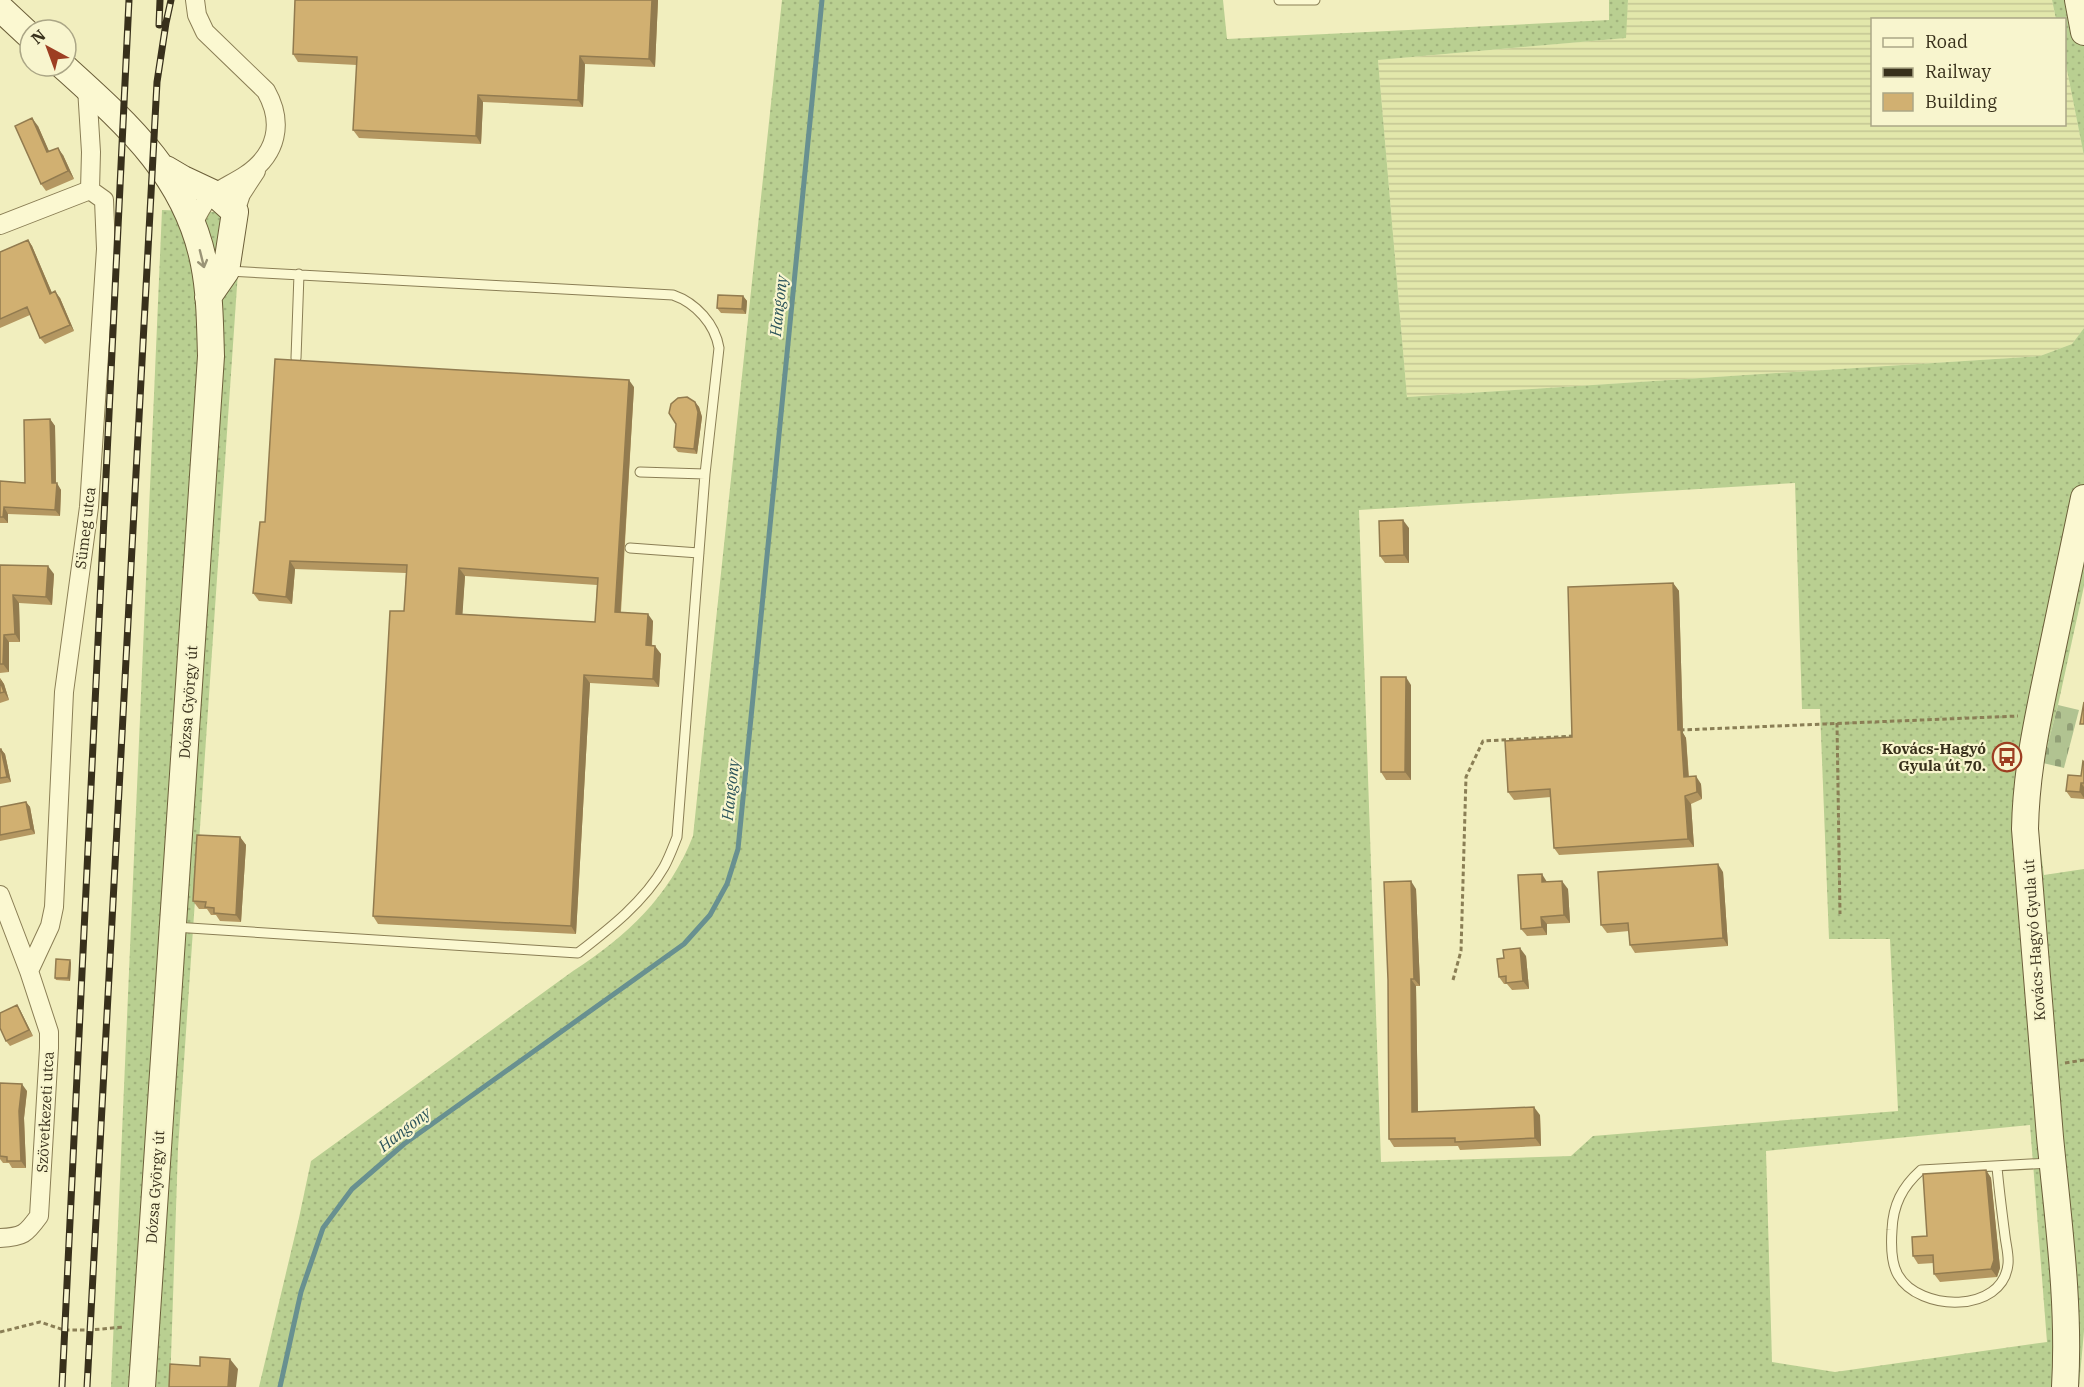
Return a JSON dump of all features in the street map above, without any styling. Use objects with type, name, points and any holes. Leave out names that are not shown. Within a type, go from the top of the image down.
[{"type":"main road","points":[[2078,0],[2084,32]]},
{"type":"main road","points":[[0,8],[18,25]]},
{"type":"main road","name":"Dózsa György út","points":[[76,78],[137,135],[163,167],[182,198],[193,224],[204,264],[211,356],[142,1387]]},
{"type":"main road","points":[[163,167],[215,194],[235,212],[226,271],[208,297]]},
{"type":"main road","name":"Kovács-Hagyó Gyula út","points":[[2065,1387],[2067,1353],[2065,1287],[2025,829],[2026,784],[2038,715],[2084,498]]},
{"type":"street","points":[[195,0],[197,15],[205,32],[266,91],[276,120],[271,149],[241,194],[235,212]]},
{"type":"street","points":[[0,225],[90,190],[91,152],[87,88]]},
{"type":"street","points":[[193,224],[202,207],[215,194],[261,164]]},
{"type":"street","name":"Sümeg utca","points":[[30,971],[50,926],[54,907],[63,692],[89,507],[106,249],[104,200],[90,190]]},
{"type":"street","name":"Szövetkezeti utca","points":[[0,895],[30,971],[49,1032],[50,1048],[39,1216],[27,1233],[0,1238]]},
{"type":"lane","points":[[1279,0],[1315,0]]},
{"type":"lane","points":[[174,927],[578,953],[609,929],[637,902],[664,868],[677,837],[705,474],[719,348],[717,338],[706,319],[691,305],[673,295],[226,271]]},
{"type":"lane","points":[[296,358],[299,274]]},
{"type":"lane","points":[[640,472],[705,474]]},
{"type":"lane","points":[[630,548],[699,553]]},
{"type":"lane","points":[[1997,1167],[2008,1263],[1996,1290],[1974,1302],[1942,1301],[1911,1290],[1898,1276],[1893,1261],[1892,1239],[1892,1215],[1909,1180],[1921,1170],[2053,1163]]},
{"type":"path","points":[[1674,730],[2038,715]]},
{"type":"path","points":[[1837,723],[1840,914]]},
{"type":"path","points":[[1453,980],[1461,951],[1467,777],[1484,741],[1579,736]]},
{"type":"path","points":[[0,1332],[40,1322],[64,1330],[125,1327]]},
{"type":"green space","points":[[782,0],[1223,0],[1227,39],[1609,20],[1609,0],[1628,0],[1626,38],[1378,60],[1407,397],[2040,356],[2072,344],[2084,328],[2084,586],[2043,763],[2036,815],[2044,875],[2084,869],[2084,1331],[2079,1387],[259,1387],[311,1161],[611,944],[659,896],[672,878],[693,836]],"holes":[[[1795,483],[1802,709],[1820,709],[1829,939],[1890,939],[1898,1111],[1593,1136],[1571,1156],[1381,1162],[1359,510]],[[2030,1125],[2047,1342],[1835,1372],[1772,1362],[1766,1151]]]},
{"type":"green space","points":[[1628,0],[2052,0],[2056,18],[1871,18],[1871,126],[2066,126],[2066,65],[2084,156],[2084,328],[2072,344],[2040,356],[1407,397],[1378,60],[1625,38]]},
{"type":"green space","points":[[2052,0],[2084,0],[2084,156],[2066,65],[2066,18],[2056,18]]},
{"type":"green space","points":[[162,210],[242,213],[178,1149],[170,1387],[111,1387]]},
{"type":"green space","points":[[2058,705],[2079,710],[2064,768],[2043,763]]},
{"type":"building","points":[[295,0],[652,0],[649,59],[580,56],[578,100],[478,95],[476,136],[353,130],[357,57],[293,54]]},
{"type":"building","points":[[32,118],[47,152],[58,148],[68,171],[41,184],[15,126]]},
{"type":"building","points":[[28,240],[50,294],[55,291],[70,325],[40,338],[27,307],[0,319],[0,252]]},
{"type":"building","points":[[718,295],[743,296],[742,309],[717,308]]},
{"type":"building","points":[[275,359],[629,380],[615,612],[648,614],[646,645],[655,646],[653,679],[584,675],[571,926],[373,916],[390,611],[404,611],[407,565],[290,561],[286,597],[253,593],[260,522],[265,522]],"holes":[[[459,568],[598,578],[595,622],[456,614]]]},
{"type":"building","points":[[687,397],[695,402],[698,412],[694,449],[674,447],[676,424],[669,413],[671,404],[678,398]]},
{"type":"building","points":[[50,419],[52,483],[57,483],[55,510],[4,507],[3,517],[0,517],[0,481],[25,483],[24,420]]},
{"type":"building","points":[[1403,520],[1404,555],[1380,556],[1379,521]]},
{"type":"building","points":[[0,565],[48,566],[46,597],[13,595],[15,634],[4,635],[3,664],[0,664]]},
{"type":"building","points":[[1673,583],[1678,730],[1681,730],[1684,777],[1696,776],[1697,792],[1685,796],[1688,839],[1554,848],[1550,789],[1508,792],[1505,741],[1572,737],[1568,587]]},
{"type":"building","points":[[1381,677],[1406,677],[1405,772],[1381,772]]},
{"type":"building","points":[[0,681],[4,692],[0,693]]},
{"type":"building","points":[[2084,702],[2084,724],[2080,724]]},
{"type":"building","points":[[0,749],[7,777],[0,778]]},
{"type":"building","points":[[2083,761],[2084,783],[2081,783],[2080,792],[2066,791],[2068,775],[2081,776]]},
{"type":"building","points":[[26,802],[31,829],[0,835],[0,807]]},
{"type":"building","points":[[197,835],[240,837],[236,915],[214,913],[214,908],[205,907],[206,902],[193,901]]},
{"type":"building","points":[[1718,864],[1723,938],[1630,945],[1628,923],[1601,925],[1598,872]]},
{"type":"building","points":[[1542,874],[1542,882],[1562,881],[1564,915],[1541,917],[1542,927],[1521,929],[1518,875]]},
{"type":"building","points":[[1411,881],[1414,979],[1411,979],[1412,1112],[1534,1107],[1535,1138],[1455,1142],[1455,1138],[1389,1139],[1388,980],[1384,882]]},
{"type":"building","points":[[1520,948],[1523,981],[1506,983],[1506,976],[1499,977],[1497,959],[1504,958],[1503,950]]},
{"type":"building","points":[[56,959],[70,960],[68,978],[55,978]]},
{"type":"building","points":[[17,1005],[29,1030],[6,1041],[0,1028],[0,1013]]},
{"type":"building","points":[[0,1083],[22,1084],[19,1111],[21,1161],[7,1161],[7,1157],[0,1156]]},
{"type":"building","points":[[1986,1170],[1994,1260],[1991,1269],[1934,1274],[1933,1255],[1913,1256],[1912,1237],[1927,1236],[1923,1174]]},
{"type":"building","points":[[200,1357],[230,1359],[228,1387],[169,1387],[170,1364],[200,1366]]},
{"type":"waterway","name":"Hangony","points":[[280,1387],[301,1292],[323,1228],[352,1189],[404,1144],[684,944],[710,915],[727,884],[738,849],[822,0]]},
{"type":"railway","points":[[62,1387],[129,0]]},
{"type":"railway","points":[[159,25],[160,0]]},
{"type":"railway","points":[[87,1387],[157,82],[171,0]]},
{"type":"place","name":"Kovács-Hagyó Gyula út 70.","points":[[2007,757]]}]
